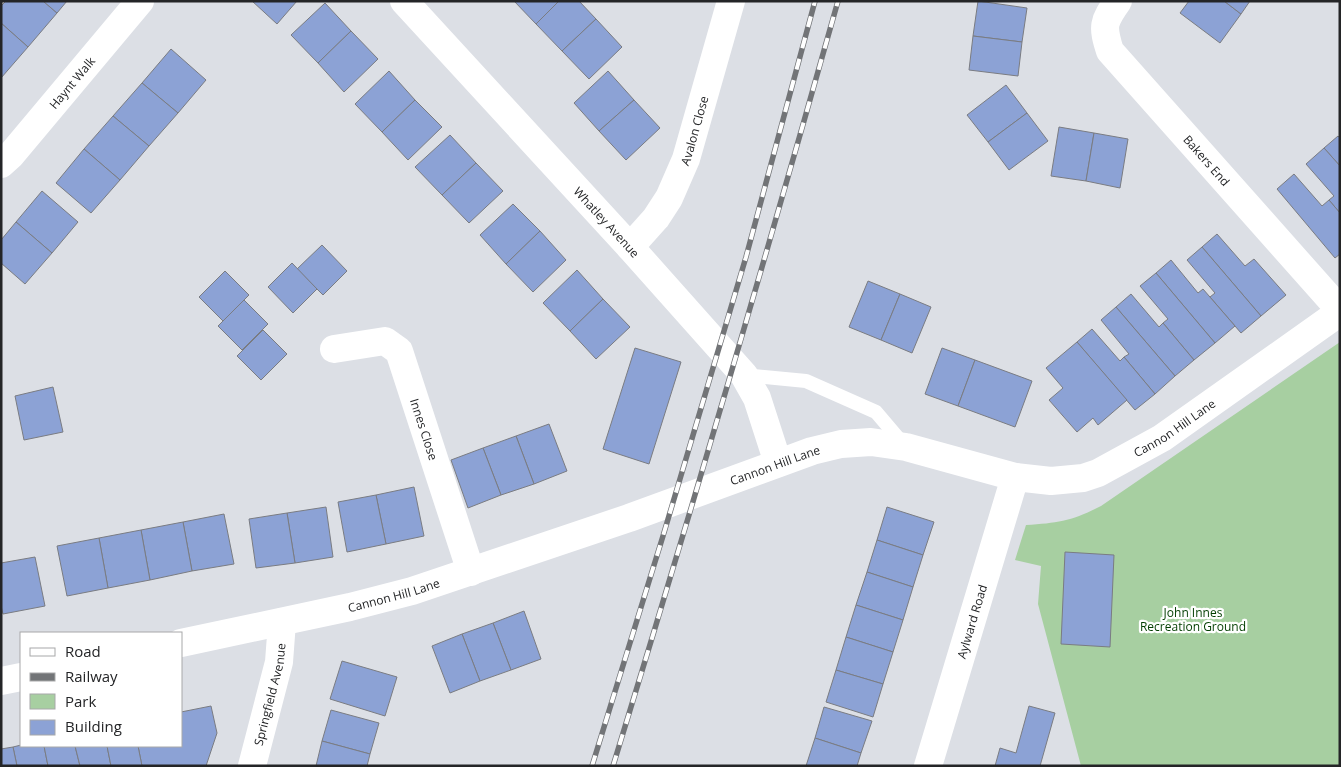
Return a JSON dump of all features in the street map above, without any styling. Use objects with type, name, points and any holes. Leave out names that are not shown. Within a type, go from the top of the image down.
[{"type":"street","name":"Haynt Walk","points":[[1,164],[11,155],[140,1]]},
{"type":"street","name":"Whatley Avenue","points":[[404,1],[630,247],[744,375],[757,398],[778,463]]},
{"type":"street","name":"Avalon Close","points":[[630,247],[656,218],[669,198],[686,159],[730,1]]},
{"type":"street","name":"Bakers End","points":[[1118,1],[1107,16],[1104,32],[1110,51],[1340,311]]},
{"type":"street","name":"Cannon Hill Lane","points":[[182,643],[282,622],[412,591],[646,512],[812,451],[841,444],[871,442],[906,447],[1015,477],[1059,480],[1082,478],[1098,473],[1162,438],[1340,311]]},
{"type":"street","name":"Innes Close","points":[[334,349],[385,341],[399,350],[471,572]]},
{"type":"street","name":"Aylward Road","points":[[928,766],[1015,477]]},
{"type":"street","name":"Springfield Avenue","points":[[252,766],[272,695],[279,662],[282,622]]},
{"type":"street","points":[[1,681],[20,678]]},
{"type":"lane","points":[[744,375],[806,382],[876,412],[906,447]]},
{"type":"green space","name":"John Innes Recreation Ground","points":[[1340,342],[1340,766],[1081,766],[1038,604],[1041,566],[1015,560],[1026,525],[1065,520],[1082,515],[1101,506]]},
{"type":"building","points":[[6,1],[43,1],[57,13],[28,47],[1,23],[1,6]]},
{"type":"building","points":[[43,1],[67,1],[57,13]]},
{"type":"building","points":[[252,1],[297,1],[277,24]]},
{"type":"building","points":[[514,1],[559,1],[536,24]]},
{"type":"building","points":[[559,1],[579,1],[596,19],[562,51],[536,24]]},
{"type":"building","points":[[978,1],[1027,8],[1022,42],[973,36]]},
{"type":"building","points":[[1189,1],[1224,1],[1241,14],[1220,43],[1180,13]]},
{"type":"building","points":[[1224,1],[1250,1],[1241,14]]},
{"type":"building","points":[[325,3],[351,31],[318,63],[291,35]]},
{"type":"building","points":[[596,19],[622,47],[589,79],[562,51]]},
{"type":"building","points":[[1,23],[28,47],[1,78]]},
{"type":"building","points":[[351,31],[378,59],[344,92],[318,63]]},
{"type":"building","points":[[973,36],[1022,42],[1018,76],[969,70]]},
{"type":"building","points":[[171,49],[206,80],[178,113],[142,83]]},
{"type":"building","points":[[389,71],[415,100],[382,132],[355,104]]},
{"type":"building","points":[[608,71],[634,100],[599,131],[574,103]]},
{"type":"building","points":[[142,83],[178,113],[149,146],[113,116]]},
{"type":"building","points":[[1006,85],[1027,113],[988,142],[967,115]]},
{"type":"building","points":[[415,100],[442,127],[408,160],[382,132]]},
{"type":"building","points":[[634,100],[660,128],[626,160],[599,131]]},
{"type":"building","points":[[1027,113],[1048,141],[1009,170],[988,142]]},
{"type":"building","points":[[113,116],[149,146],[120,180],[84,149]]},
{"type":"building","points":[[1059,127],[1094,133],[1086,181],[1051,176]]},
{"type":"building","points":[[1094,133],[1128,139],[1120,188],[1086,181]]},
{"type":"building","points":[[450,135],[476,163],[442,195],[415,167]]},
{"type":"building","points":[[1338,136],[1340,138],[1340,166],[1324,148]]},
{"type":"building","points":[[1324,148],[1340,166],[1340,213],[1329,200],[1334,196],[1306,164]]},
{"type":"building","points":[[84,149],[120,180],[91,213],[56,183]]},
{"type":"building","points":[[476,163],[503,191],[469,223],[442,195]]},
{"type":"building","points":[[1294,174],[1322,206],[1329,200],[1340,213],[1340,254],[1335,258],[1277,189]]},
{"type":"building","points":[[42,191],[78,222],[52,253],[16,222]]},
{"type":"building","points":[[513,204],[540,231],[506,264],[480,235]]},
{"type":"building","points":[[16,222],[52,253],[25,284],[1,263],[1,240]]},
{"type":"building","points":[[540,231],[566,260],[533,292],[506,264]]},
{"type":"building","points":[[1217,234],[1245,266],[1254,259],[1286,295],[1261,316],[1202,247]]},
{"type":"building","points":[[322,245],[347,271],[323,295],[297,269]]},
{"type":"building","points":[[1202,247],[1261,316],[1241,333],[1210,297],[1215,293],[1187,260]]},
{"type":"building","points":[[1171,260],[1198,293],[1203,289],[1235,326],[1215,343],[1156,273]]},
{"type":"building","points":[[292,263],[317,289],[293,313],[268,287]]},
{"type":"building","points":[[577,270],[603,299],[570,331],[543,303]]},
{"type":"building","points":[[225,271],[249,295],[223,321],[199,297]]},
{"type":"building","points":[[1156,273],[1215,343],[1194,360],[1163,323],[1168,319],[1140,286]]},
{"type":"building","points":[[868,281],[900,294],[881,340],[849,327]]},
{"type":"building","points":[[900,294],[931,307],[912,353],[881,340]]},
{"type":"building","points":[[1131,294],[1159,327],[1163,323],[1194,360],[1175,376],[1116,307]]},
{"type":"building","points":[[603,299],[630,327],[596,359],[570,331]]},
{"type":"building","points":[[244,300],[268,324],[242,350],[218,326]]},
{"type":"building","points":[[1116,307],[1175,376],[1155,394],[1124,357],[1129,354],[1101,320]]},
{"type":"building","points":[[1092,329],[1120,361],[1124,357],[1155,394],[1135,410],[1077,342]]},
{"type":"building","points":[[263,330],[287,354],[261,380],[237,356]]},
{"type":"building","points":[[1077,342],[1127,400],[1098,425],[1093,418],[1077,432],[1049,400],[1063,388],[1046,368]]},
{"type":"building","points":[[635,348],[681,362],[649,464],[603,449]]},
{"type":"building","points":[[942,348],[975,360],[958,406],[925,394]]},
{"type":"building","points":[[975,360],[1032,381],[1015,427],[958,406]]},
{"type":"building","points":[[53,387],[63,432],[24,440],[15,396]]},
{"type":"building","points":[[549,424],[567,471],[534,484],[516,436]]},
{"type":"building","points":[[516,436],[534,484],[501,495],[483,448]]},
{"type":"building","points":[[483,448],[501,495],[468,508],[451,460]]},
{"type":"building","points":[[414,487],[424,536],[386,544],[376,495]]},
{"type":"building","points":[[376,495],[386,544],[347,552],[338,502]]},
{"type":"building","points":[[326,507],[333,557],[295,563],[287,513]]},
{"type":"building","points":[[887,507],[934,522],[923,555],[877,540]]},
{"type":"building","points":[[287,513],[295,563],[256,568],[249,519]]},
{"type":"building","points":[[224,514],[234,564],[192,571],[183,522]]},
{"type":"building","points":[[183,522],[192,571],[150,580],[141,530]]},
{"type":"building","points":[[141,530],[150,580],[108,588],[99,538]]},
{"type":"building","points":[[99,538],[108,588],[67,596],[57,546]]},
{"type":"building","points":[[877,540],[923,555],[913,587],[867,572]]},
{"type":"building","points":[[1065,552],[1114,555],[1110,647],[1061,644]]},
{"type":"building","points":[[35,557],[45,606],[3,614],[1,606],[1,563]]},
{"type":"building","points":[[867,572],[913,587],[903,620],[856,605]]},
{"type":"building","points":[[856,605],[903,620],[893,652],[846,637]]},
{"type":"building","points":[[524,611],[541,659],[511,670],[493,623]]},
{"type":"building","points":[[493,623],[511,670],[480,681],[462,634]]},
{"type":"building","points":[[462,634],[480,681],[450,693],[432,646]]},
{"type":"building","points":[[846,637],[893,652],[883,684],[836,670]]},
{"type":"building","points":[[342,661],[397,677],[385,716],[330,699]]},
{"type":"building","points":[[836,670],[883,684],[873,717],[826,702]]},
{"type":"building","points":[[211,706],[217,733],[206,766],[142,766],[138,747],[182,747],[182,712]]},
{"type":"building","points":[[1029,706],[1055,713],[1040,766],[995,766],[1000,748],[1016,753]]},
{"type":"building","points":[[824,707],[872,721],[861,753],[815,738]]},
{"type":"building","points":[[331,710],[379,723],[370,754],[322,741]]},
{"type":"building","points":[[815,738],[861,753],[857,766],[806,766]]},
{"type":"building","points":[[322,741],[370,754],[367,766],[316,766]]},
{"type":"building","points":[[20,745],[20,747],[44,747],[48,766],[17,766],[13,747]]},
{"type":"building","points":[[13,747],[17,766],[1,766],[1,749]]},
{"type":"building","points":[[44,747],[75,747],[80,766],[48,766]]},
{"type":"building","points":[[75,747],[107,747],[111,766],[80,766]]},
{"type":"building","points":[[107,747],[138,747],[142,766],[111,766]]},
{"type":"railway","points":[[592,766],[746,257],[815,1]]},
{"type":"railway","points":[[613,766],[728,384],[838,1]]}]
